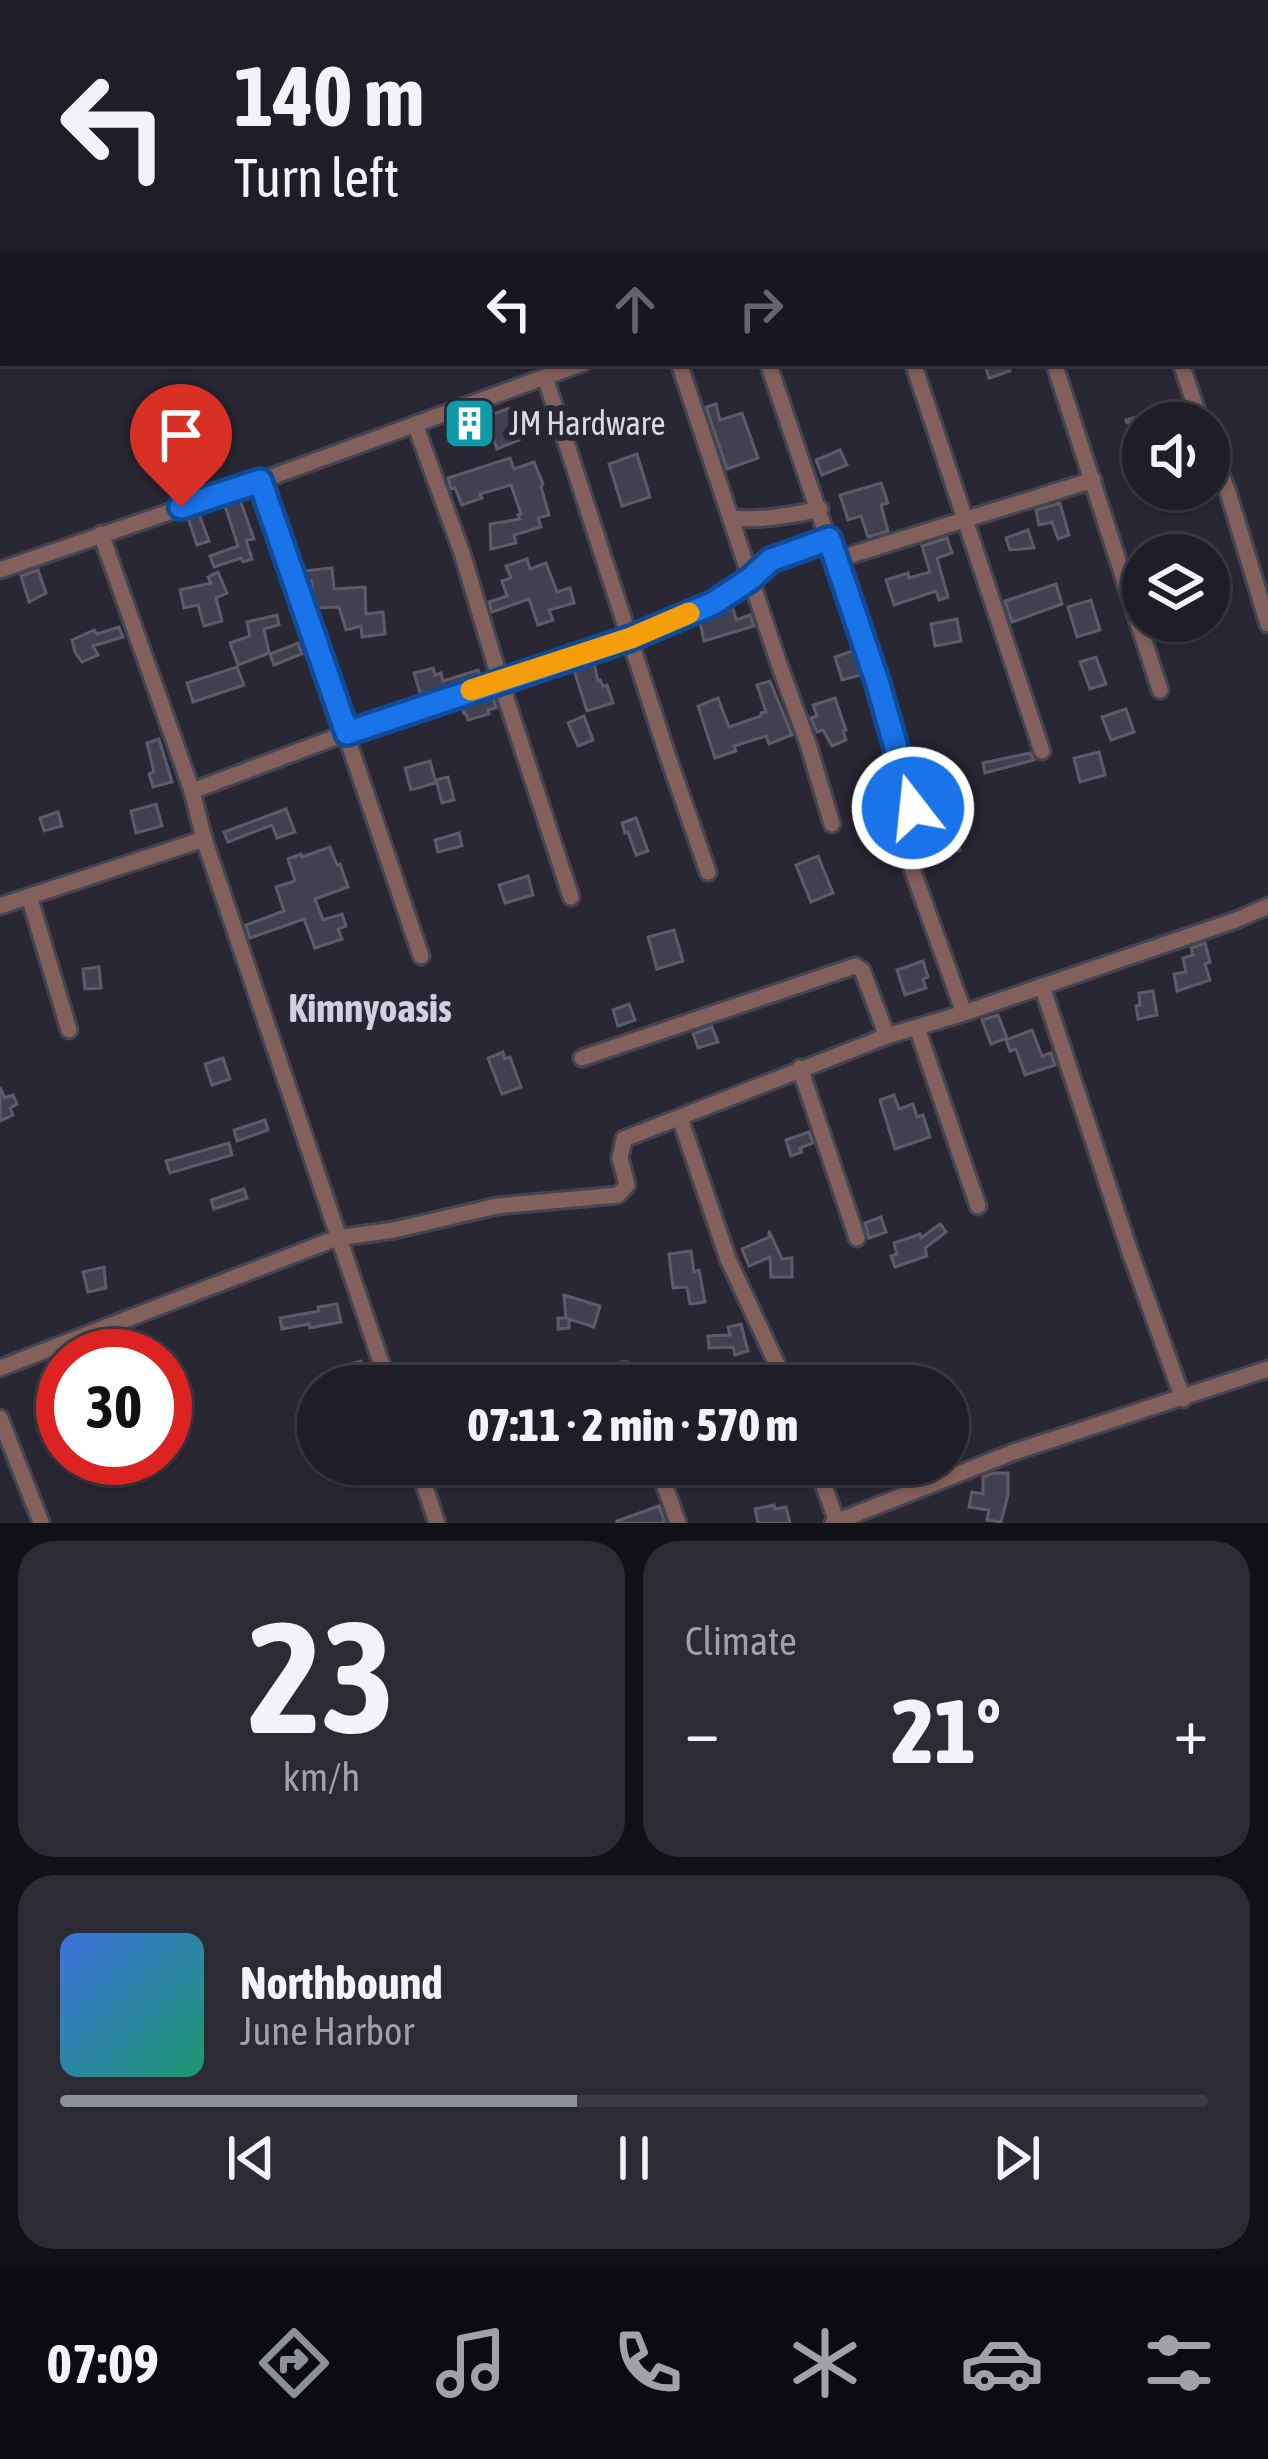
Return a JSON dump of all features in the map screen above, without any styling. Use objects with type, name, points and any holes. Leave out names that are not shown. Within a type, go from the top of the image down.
[{"type":"street","points":[[0,570],[575,366]]},
{"type":"street","points":[[680,366],[832,824]]},
{"type":"street","points":[[770,366],[878,684],[913,808]]},
{"type":"street","points":[[914,366],[1042,751]]},
{"type":"street","points":[[1055,366],[1160,690]]},
{"type":"street","points":[[1181,366],[1194,402]]},
{"type":"street","points":[[545,377],[708,872]]},
{"type":"street","points":[[415,424],[462,554],[571,897]]},
{"type":"street","points":[[835,560],[1093,480]]},
{"type":"street","points":[[260,481],[421,956]]},
{"type":"street","points":[[1230,500],[1268,624]]},
{"type":"street","points":[[730,517],[793,516],[820,509]]},
{"type":"street","points":[[101,534],[192,791],[382,1365]]},
{"type":"street","points":[[192,791],[347,733],[631,638],[714,603],[771,560],[829,539]]},
{"type":"street","points":[[897,826],[964,1013]]},
{"type":"street","points":[[0,906],[204,838]]},
{"type":"street","points":[[28,896],[69,1030]]},
{"type":"street","points":[[0,1368],[337,1238],[497,1206],[618,1195],[627,1185],[620,1158],[623,1139],[887,1036],[1268,906]]},
{"type":"street","points":[[582,1058],[855,966],[862,970],[887,1036]]},
{"type":"street","points":[[1042,986],[1184,1399]]},
{"type":"street","points":[[916,1028],[978,1206]]},
{"type":"street","points":[[800,1068],[857,1238]]},
{"type":"street","points":[[680,1118],[728,1259],[778,1365]]},
{"type":"street","points":[[823,1485],[835,1522],[1014,1452],[1268,1369]]},
{"type":"street","points":[[0,1418],[41,1522]]},
{"type":"street","points":[[424,1485],[437,1523]]},
{"type":"street","points":[[664,1485],[678,1523]]},
{"type":"building","points":[[985,366],[1009,366],[1010,371],[989,378]]},
{"type":"building","points":[[716,404],[720,420],[742,413],[758,458],[727,469],[706,407]]},
{"type":"building","points":[[513,407],[524,438],[497,449],[485,417]]},
{"type":"building","points":[[840,450],[847,465],[822,475],[816,460]]},
{"type":"building","points":[[637,454],[650,497],[622,506],[609,464]]},
{"type":"building","points":[[510,458],[514,469],[534,462],[549,515],[538,518],[541,527],[514,535],[516,543],[491,549],[490,524],[520,519],[511,485],[462,505],[448,478]]},
{"type":"building","points":[[881,483],[888,503],[881,505],[888,531],[868,537],[861,516],[848,520],[840,495]]},
{"type":"building","points":[[240,500],[254,539],[246,540],[252,559],[214,567],[210,556],[238,546],[225,506]]},
{"type":"building","points":[[1060,503],[1069,535],[1058,539],[1052,522],[1039,525],[1036,510]]},
{"type":"building","points":[[199,514],[209,541],[197,545],[188,518]]},
{"type":"building","points":[[1028,530],[1034,548],[1010,550],[1006,538]]},
{"type":"building","points":[[947,538],[952,553],[937,558],[948,597],[939,600],[936,591],[894,605],[886,580],[930,572],[922,546]]},
{"type":"building","points":[[527,559],[530,569],[546,563],[557,592],[570,588],[574,603],[549,610],[553,620],[538,625],[529,599],[492,612],[489,602],[507,596],[502,581],[511,578],[506,566]]},
{"type":"building","points":[[332,568],[334,589],[365,587],[366,614],[383,612],[385,634],[362,637],[361,626],[346,630],[339,607],[316,608],[304,571]]},
{"type":"building","points":[[38,570],[46,593],[29,602],[21,576]]},
{"type":"building","points":[[218,572],[227,593],[216,598],[222,621],[204,626],[198,605],[184,608],[180,590],[211,583],[208,577]]},
{"type":"building","points":[[1056,584],[1062,604],[1012,622],[1005,601]]},
{"type":"building","points":[[1091,600],[1100,630],[1077,637],[1068,607]]},
{"type":"building","points":[[733,608],[736,620],[750,615],[754,626],[704,641],[700,622]]},
{"type":"building","points":[[277,615],[279,625],[264,629],[269,653],[238,665],[230,643],[250,636],[247,622]]},
{"type":"building","points":[[957,619],[961,641],[935,646],[931,624]]},
{"type":"building","points":[[119,627],[123,637],[93,646],[98,655],[82,662],[72,640],[94,630],[97,634]]},
{"type":"building","points":[[298,643],[302,654],[274,665],[270,654]]},
{"type":"building","points":[[853,651],[861,675],[842,680],[835,657]]},
{"type":"building","points":[[1096,657],[1106,684],[1090,689],[1080,662]]},
{"type":"building","points":[[594,663],[598,681],[607,685],[613,703],[587,711],[574,670]]},
{"type":"building","points":[[237,667],[244,685],[193,702],[187,683]]},
{"type":"building","points":[[433,668],[443,681],[478,670],[480,676],[421,696],[414,673]]},
{"type":"building","points":[[770,681],[792,735],[769,744],[766,736],[715,758],[698,706],[718,698],[729,727],[761,716],[766,712],[757,685]]},
{"type":"building","points":[[493,697],[496,708],[468,720],[462,707]]},
{"type":"building","points":[[835,698],[846,740],[832,746],[823,730],[817,732],[811,718],[817,716],[813,705]]},
{"type":"building","points":[[1126,709],[1134,732],[1111,740],[1102,717]]},
{"type":"building","points":[[584,716],[593,740],[578,746],[568,723]]},
{"type":"building","points":[[159,739],[172,782],[153,787],[147,743]]},
{"type":"building","points":[[1099,752],[1105,775],[1080,782],[1074,758]]},
{"type":"building","points":[[1030,753],[1034,760],[985,773],[983,763]]},
{"type":"building","points":[[430,761],[436,783],[411,790],[405,768]]},
{"type":"building","points":[[448,777],[454,800],[442,803],[436,780]]},
{"type":"building","points":[[156,804],[162,826],[136,833],[131,811]]},
{"type":"building","points":[[286,809],[295,832],[277,838],[272,825],[228,842],[224,832]]},
{"type":"building","points":[[58,812],[62,826],[44,831],[40,818]]},
{"type":"building","points":[[636,818],[648,851],[636,855],[622,823]]},
{"type":"building","points":[[952,823],[960,850],[943,855],[935,828]]},
{"type":"building","points":[[459,833],[462,846],[438,852],[435,840]]},
{"type":"building","points":[[330,847],[348,887],[315,899],[323,920],[342,914],[346,926],[338,929],[342,939],[315,948],[304,919],[250,938],[246,925],[284,911],[276,887],[295,881],[288,859]]},
{"type":"building","points":[[818,856],[833,893],[811,902],[796,865]]},
{"type":"building","points":[[528,876],[533,895],[505,903],[499,885]]},
{"type":"building","points":[[674,930],[683,961],[657,969],[648,937]]},
{"type":"building","points":[[1205,943],[1210,980],[1177,991],[1174,974],[1186,972],[1183,958],[1193,955],[1191,948]]},
{"type":"building","points":[[923,961],[926,988],[905,995],[897,970]]},
{"type":"building","points":[[99,967],[101,988],[85,989],[83,969]]},
{"type":"building","points":[[1153,991],[1157,1015],[1138,1019],[1139,993]]},
{"type":"building","points":[[629,1004],[635,1020],[618,1026],[613,1010]]},
{"type":"building","points":[[998,1015],[1007,1038],[991,1044],[982,1020]]},
{"type":"building","points":[[712,1027],[718,1042],[698,1048],[693,1034]]},
{"type":"building","points":[[1032,1030],[1042,1056],[1051,1053],[1055,1065],[1025,1075],[1016,1049],[1010,1051],[1006,1040]]},
{"type":"building","points":[[503,1052],[505,1059],[510,1057],[521,1087],[502,1094],[488,1058]]},
{"type":"building","points":[[223,1058],[230,1079],[212,1085],[205,1064]]},
{"type":"building","points":[[0,1087],[5,1098],[13,1095],[17,1104],[10,1108],[13,1115],[0,1121]]},
{"type":"building","points":[[894,1095],[899,1109],[913,1104],[917,1117],[923,1115],[930,1137],[895,1149],[880,1100]]},
{"type":"building","points":[[265,1120],[268,1130],[237,1141],[234,1130]]},
{"type":"building","points":[[809,1132],[813,1143],[791,1156],[786,1140]]},
{"type":"building","points":[[229,1143],[232,1155],[170,1173],[166,1161]]},
{"type":"building","points":[[244,1189],[247,1198],[214,1209],[211,1200]]},
{"type":"building","points":[[881,1217],[886,1232],[869,1238],[865,1223]]},
{"type":"building","points":[[940,1224],[946,1232],[925,1248],[927,1256],[895,1267],[894,1243],[920,1234],[921,1238]]},
{"type":"building","points":[[769,1231],[782,1259],[792,1258],[792,1277],[771,1277],[770,1257],[749,1266],[742,1249],[769,1237]]},
{"type":"building","points":[[691,1251],[705,1302],[690,1304],[687,1287],[673,1288],[669,1254]]},
{"type":"building","points":[[104,1267],[106,1288],[88,1292],[83,1272]]},
{"type":"building","points":[[564,1295],[600,1306],[594,1327],[569,1319],[569,1328],[558,1329],[558,1318],[566,1318]]},
{"type":"building","points":[[337,1304],[341,1322],[282,1329],[280,1318]]},
{"type":"building","points":[[741,1324],[748,1351],[735,1355],[733,1347],[709,1348],[708,1336],[730,1335],[728,1327]]},
{"type":"building","points":[[1008,1473],[1001,1522],[987,1520],[989,1510],[969,1507],[972,1492],[983,1494],[983,1477]]},
{"type":"building","points":[[774,1505],[775,1509],[786,1507],[790,1523],[758,1523],[755,1509]]},
{"type":"building","points":[[659,1506],[665,1523],[617,1523],[617,1521]]},
{"type":"slow traffic","points":[[471,690],[631,638],[689,613]]},
{"type":"place","name":"JM Hardware","points":[[470,423]]},
{"type":"district","name":"Kimnyoasis","points":[[370,1008]]},
{"type":"route","points":[[181,507],[260,481],[347,733],[631,638],[714,603],[771,560],[829,539],[913,808]]}]
